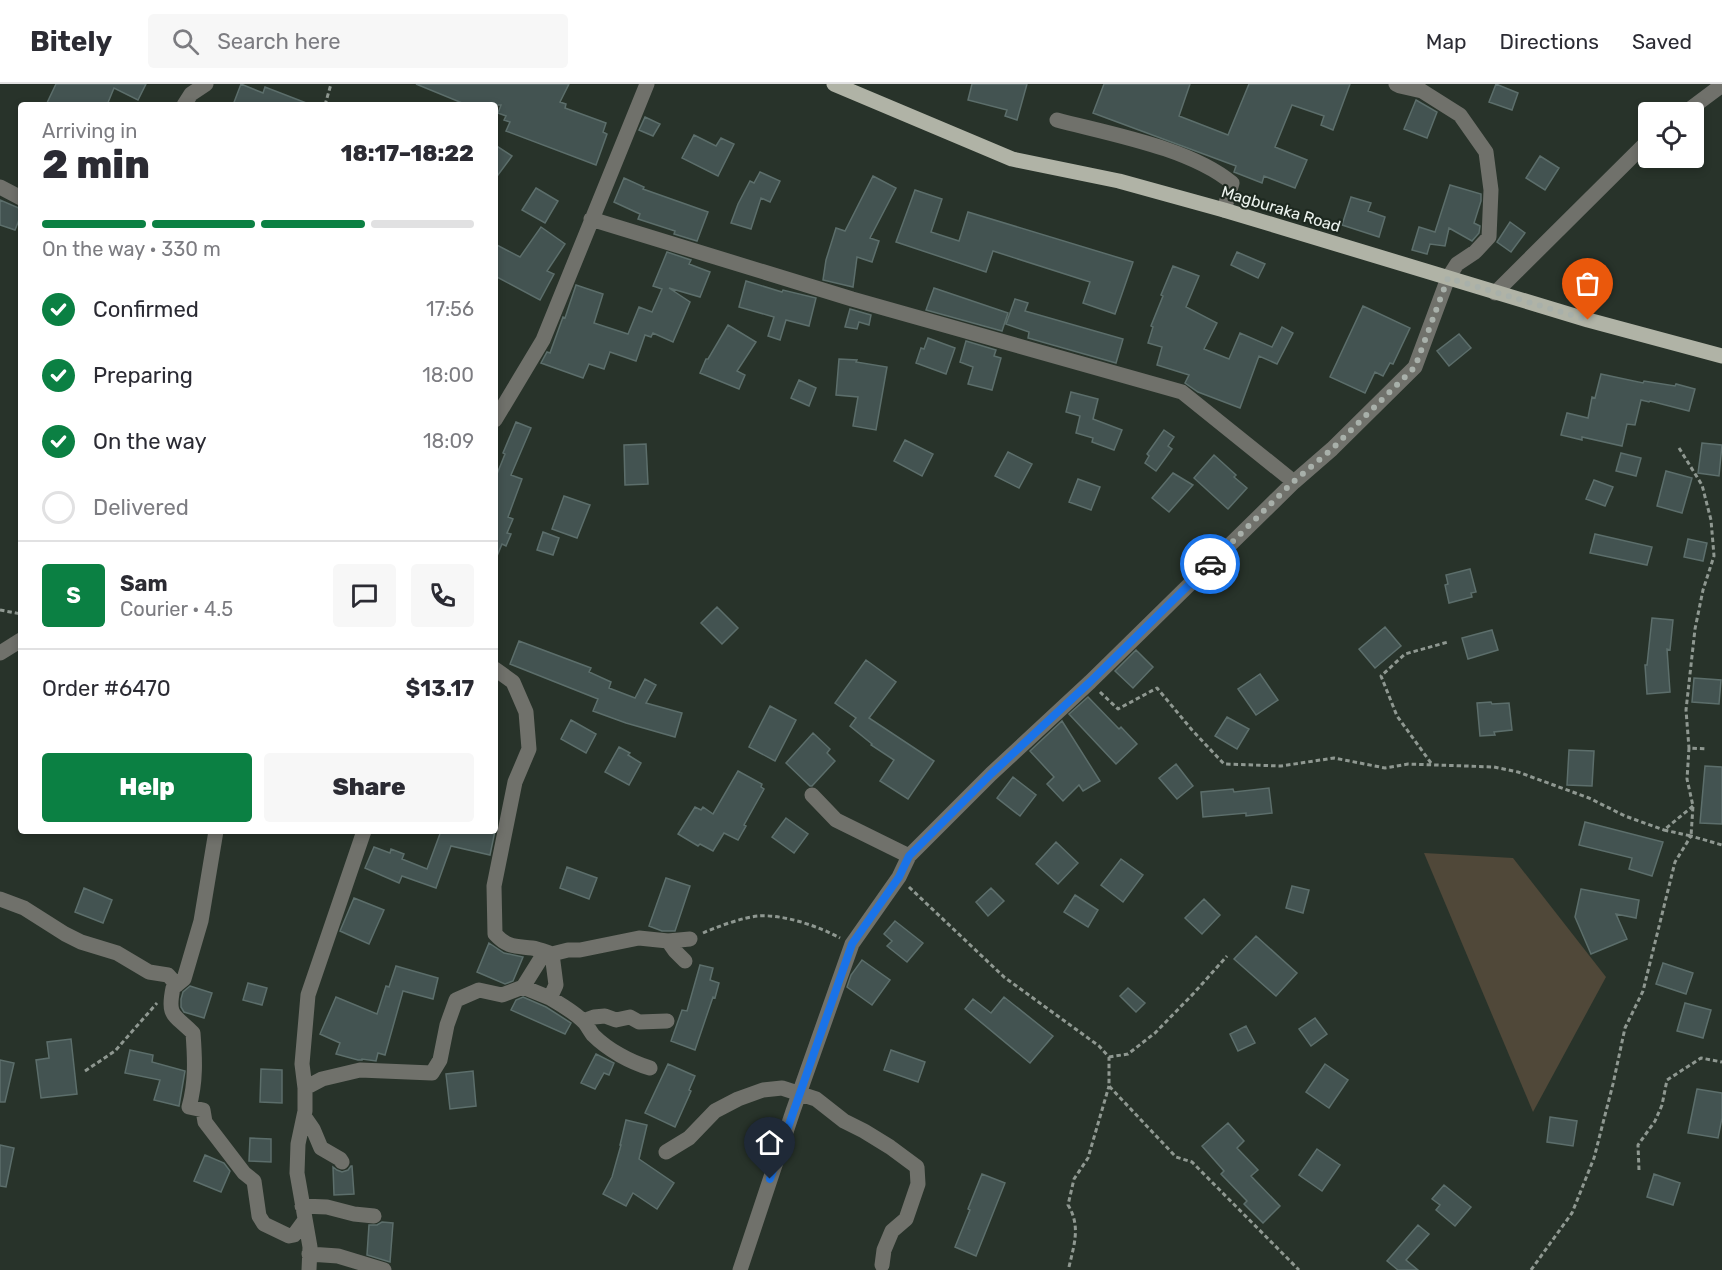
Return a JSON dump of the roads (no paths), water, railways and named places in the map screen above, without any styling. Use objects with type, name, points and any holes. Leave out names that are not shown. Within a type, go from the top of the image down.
[{"type":"main road","name":"Magburaka Road","points":[[834,84],[1012,159],[1119,181],[1224,210],[1495,293],[1722,356]]},
{"type":"street","points":[[186,102],[191,94],[206,84]]},
{"type":"street","points":[[498,414],[543,340],[647,84]]},
{"type":"street","points":[[740,1270],[852,944],[899,877],[909,856],[1293,482],[1332,449],[1415,367],[1448,278],[1457,264],[1475,252],[1489,237],[1491,190],[1486,152],[1460,115],[1422,91],[1396,84]]},
{"type":"street","points":[[1699,102],[1722,85]]},
{"type":"street","points":[[1057,120],[1164,148],[1214,169],[1232,183],[1224,210]]},
{"type":"street","points":[[1495,293],[1638,151]]},
{"type":"street","points":[[0,187],[18,196]]},
{"type":"street","points":[[591,219],[852,300],[1182,392],[1293,482]]},
{"type":"street","points":[[0,653],[18,642]]},
{"type":"street","points":[[498,671],[513,682],[526,712],[529,749],[515,782],[494,886],[495,934],[504,944],[552,954]]},
{"type":"street","points":[[812,795],[836,820],[909,856]]},
{"type":"street","points":[[216,834],[201,921],[184,979],[175,986],[170,1004],[172,1015],[194,1033],[196,1065],[189,1107],[202,1110],[205,1122],[244,1173],[254,1181],[259,1216],[264,1224],[289,1236],[294,1235],[303,1213]]},
{"type":"street","points":[[309,1270],[310,1247],[297,1173],[298,1144],[304,1116],[303,1054],[308,995],[363,834]]},
{"type":"street","points":[[0,899],[24,908],[81,942],[117,953],[149,972],[168,975],[175,986]]},
{"type":"street","points":[[305,1088],[322,1079],[360,1070],[432,1074],[440,1060],[447,1024],[456,1000],[479,990],[502,994],[523,987],[543,955],[639,938],[690,939]]},
{"type":"street","points":[[668,940],[685,961]]},
{"type":"street","points":[[550,998],[556,985],[552,954]]},
{"type":"street","points":[[523,987],[550,998],[583,1021],[606,1046],[638,1065],[650,1068]]},
{"type":"street","points":[[583,1021],[605,1016],[616,1020],[630,1017],[639,1022],[667,1021]]},
{"type":"street","points":[[666,1152],[689,1138],[715,1111],[763,1090],[782,1088],[816,1100],[844,1121],[882,1142],[917,1167],[918,1184],[906,1219],[892,1231],[884,1250],[882,1265]]},
{"type":"street","points":[[304,1116],[314,1129],[321,1148],[342,1162]]},
{"type":"street","points":[[303,1213],[327,1207],[374,1216]]},
{"type":"street","points":[[309,1254],[338,1256],[384,1270]]}]
